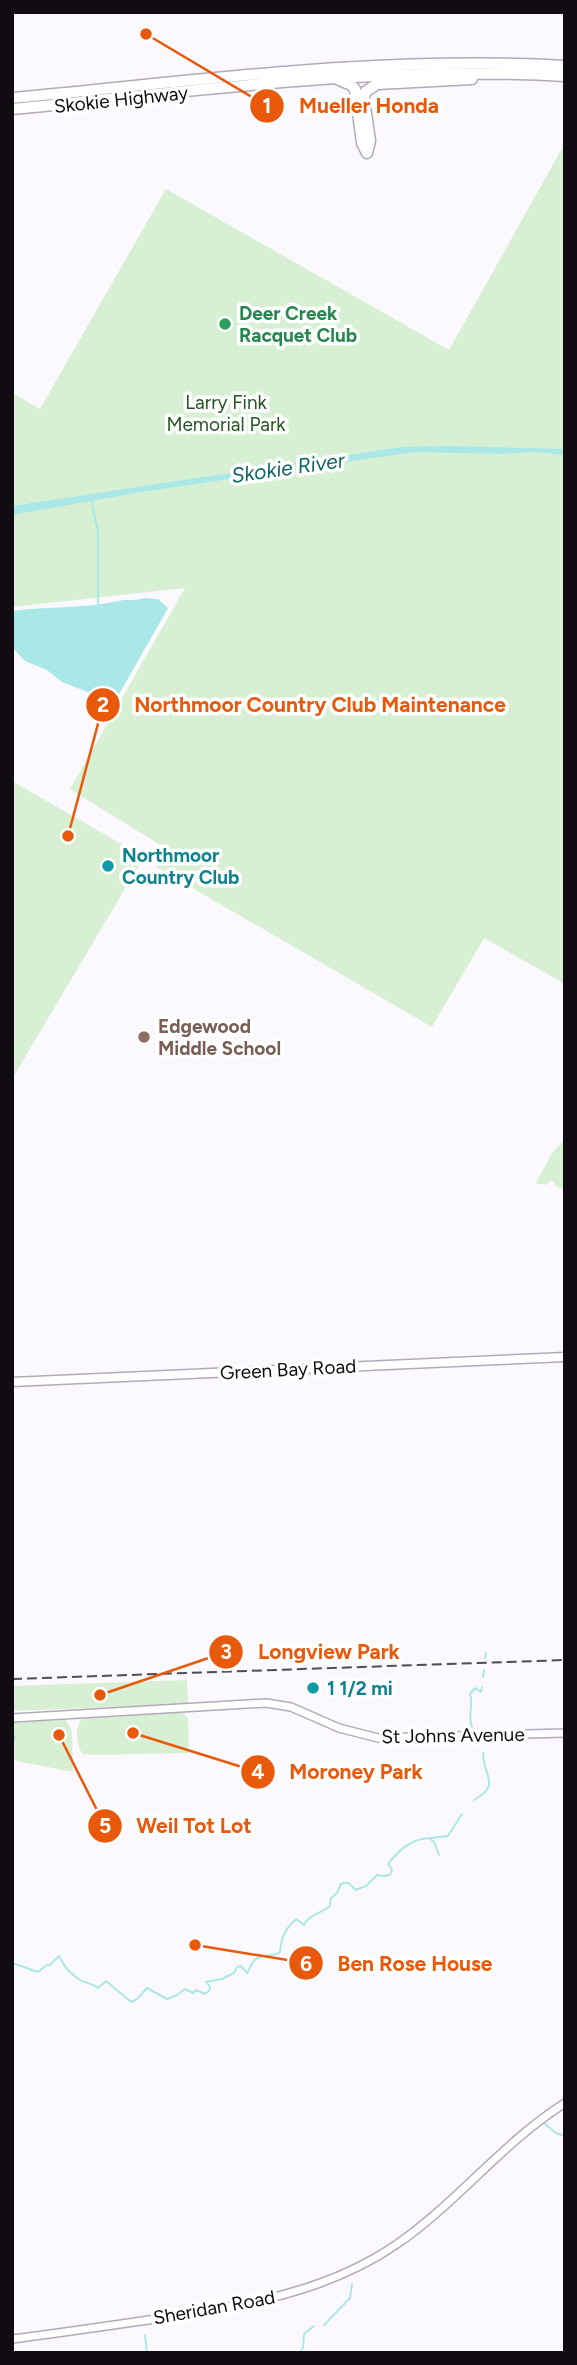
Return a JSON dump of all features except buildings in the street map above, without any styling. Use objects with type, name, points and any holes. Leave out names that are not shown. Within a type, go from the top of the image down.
[{"type":"highway","name":"Skokie Highway","points":[[12,98],[377,64],[457,62],[565,66]]},
{"type":"highway","name":"Skokie Highway","points":[[12,109],[328,79],[426,73],[565,76]]},
{"type":"highway","points":[[328,79],[343,81],[355,89],[362,143],[367,153],[370,141],[364,99],[365,92],[370,87],[377,84],[536,75]]},
{"type":"highway","points":[[12,92],[78,89],[93,91]]},
{"type":"main road","name":"Green Bay Road","points":[[12,1382],[565,1357]]},
{"type":"street","name":"St Johns Avenue","points":[[12,1718],[266,1703],[291,1707],[340,1728],[378,1738],[565,1733]]},
{"type":"street","name":"Sheridan Road","points":[[12,2339],[242,2306],[341,2276],[395,2246],[422,2226],[513,2142],[565,2103]]},
{"type":"green space","name":"Larry Fink Memorial Park","points":[[565,143],[565,984],[484,938],[432,1027],[156,867],[165,848],[70,789],[185,588],[12,607],[12,393],[40,409],[166,189],[449,350]]},
{"type":"green space","name":"Northmoor Country Club","points":[[12,781],[144,857],[12,1079]]},
{"type":"green space","points":[[565,1139],[565,1190],[554,1185],[551,1180],[546,1185],[536,1183],[552,1153]]},
{"type":"green space","points":[[187,1680],[188,1704],[12,1711],[12,1686]]},
{"type":"green space","points":[[182,1712],[188,1718],[189,1753],[96,1755],[83,1754],[79,1746],[77,1731],[82,1719]]},
{"type":"green space","points":[[66,1720],[72,1731],[73,1772],[12,1760],[12,1722]]},
{"type":"water","name":"Skokie River","points":[[401,447],[565,449],[565,455],[536,452],[415,452],[148,491],[12,515],[12,506]]},
{"type":"water","points":[[158,599],[168,608],[113,701],[112,709],[106,707],[105,699],[62,682],[47,670],[25,661],[12,647],[12,611]]},
{"type":"waterway","points":[[91,498],[98,533],[98,605]]},
{"type":"waterway","points":[[485,1658],[486,1653]]},
{"type":"waterway","points":[[483,1677],[484,1670]]},
{"type":"waterway","points":[[472,1727],[470,1694],[475,1688],[481,1692],[482,1687]]},
{"type":"waterway","points":[[12,1747],[15,1736]]},
{"type":"waterway","points":[[474,1800],[489,1784],[483,1753]]},
{"type":"waterway","points":[[431,1838],[448,1836],[462,1814]]},
{"type":"waterway","points":[[12,1963],[38,1972],[59,1956],[68,1970],[82,1981],[98,1988],[106,1981],[131,2002],[147,1988],[167,1999],[185,1989],[205,1994],[210,1987],[206,1982],[222,1979],[241,1966],[247,1973],[256,1959],[280,1952],[284,1934],[292,1923],[296,1919],[304,1925],[330,1906],[331,1898],[341,1884],[349,1884],[355,1890],[366,1886],[377,1875],[390,1875],[392,1869],[388,1864],[401,1850],[417,1841],[429,1838],[434,1842],[439,1855]]},
{"type":"waterway","points":[[545,2124],[565,2136]]},
{"type":"waterway","points":[[324,2325],[350,2298],[352,2284]]},
{"type":"waterway","points":[[299,2353],[303,2348],[304,2334],[314,2326]]},
{"type":"waterway","points":[[145,2335],[147,2353]]},
{"type":"railway","points":[[12,1679],[565,1660]]},
{"type":"place","name":"Mueller Honda","points":[[146,34]]},
{"type":"place","name":"Deer Creek Racquet Club","points":[[225,324]]},
{"type":"place","name":"Northmoor Country Club Maintenance","points":[[68,836]]},
{"type":"place","name":"Northmoor Country Club","points":[[108,866]]},
{"type":"place","name":"Edgewood Middle School","points":[[144,1037]]},
{"type":"place","name":"1 1/2 mi","points":[[313,1688]]},
{"type":"place","name":"Longview Park","points":[[100,1695]]},
{"type":"place","name":"Moroney Park","points":[[133,1733]]},
{"type":"place","name":"Weil Tot Lot","points":[[59,1735]]},
{"type":"place","name":"Ben Rose House","points":[[195,1945]]}]
